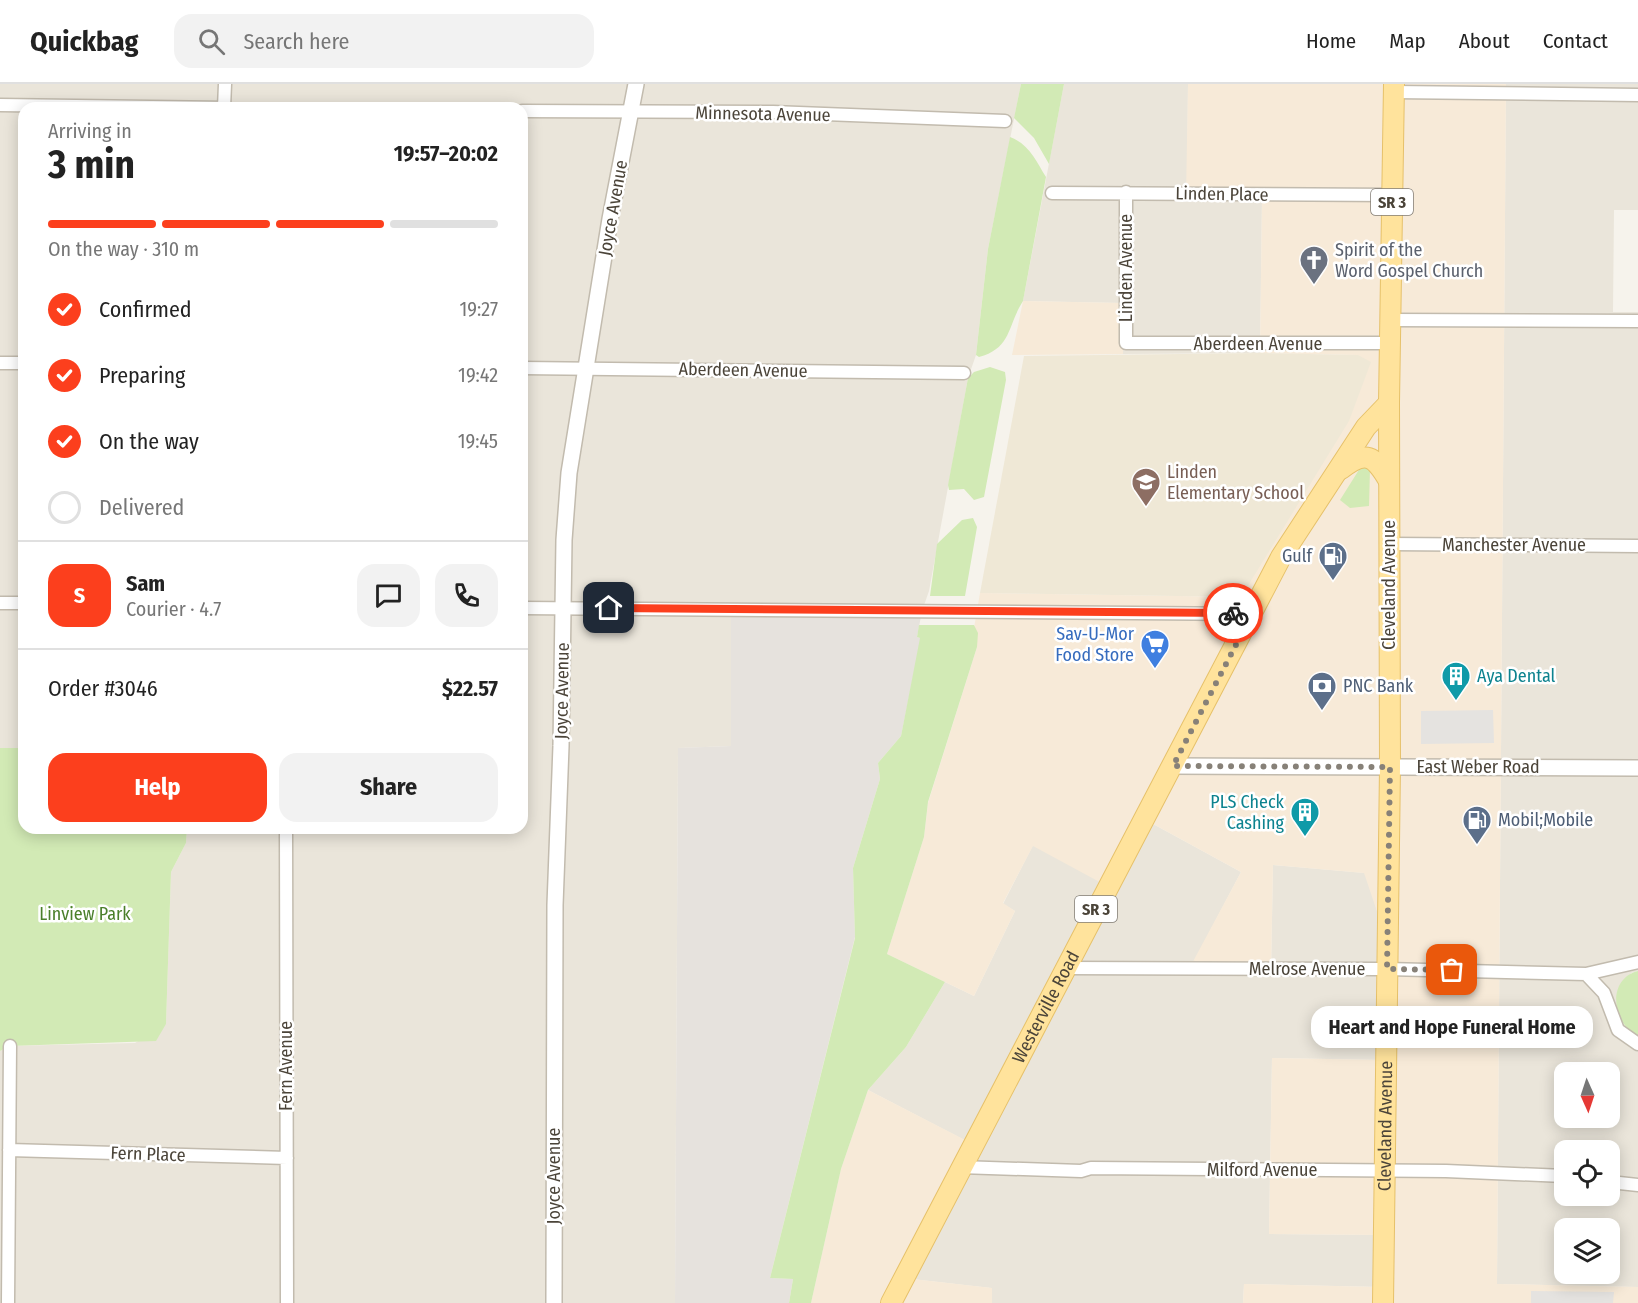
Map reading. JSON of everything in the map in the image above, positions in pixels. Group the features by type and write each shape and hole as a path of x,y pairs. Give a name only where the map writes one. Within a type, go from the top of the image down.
{"main road":[{"name":"Cleveland Avenue","path":"1383,1303 1390,767 1389,403 1394,88"},
{"name":"Westerville Road","path":"891,1303 1064,968 1173,766 1281,557 1366,427 1389,403"},
{"path":"1334,475 1355,459 1365,456 1373,459 1389,481"}],"street":[{"path":"225,84 225,102"},
{"name":"Joyce Avenue","path":"554,1303 555,905 569,473 636,84"},
{"path":"1394,88 1638,95"},
{"path":"0,105 18,105"},
{"name":"Minnesota Avenue","path":"528,111 773,112 1005,121"},
{"name":"Linden Avenue","path":"1126,192 1126,343"},
{"name":"Linden Place","path":"1052,193 1392,195"},
{"path":"1390,320 1638,321"},
{"name":"Aberdeen Avenue","path":"1126,343 1390,343"},
{"path":"0,363 18,363"},
{"name":"Aberdeen Avenue","path":"528,368 964,373"},
{"name":"Manchester Avenue","path":"1389,544 1638,546"},
{"path":"0,603 18,603"},
{"path":"528,608 1252,614"},
{"name":"East Weber Road","path":"1173,766 1638,768"},
{"name":"Fern Avenue","path":"286,834 287,1303"},
{"name":"Melrose Avenue","path":"1064,968 1387,969 1586,974 1638,962"},
{"path":"1586,974 1604,993 1618,1030 1638,1044"},
{"path":"8,1303 10,1046"},
{"name":"Fern Place","path":"9,1150 287,1158"},
{"name":"Milford Avenue","path":"960,1167 1081,1171 1091,1168 1384,1170 1554,1176"},
{"path":"1620,1183 1638,1185"}],"shaded area":[{"path":"0,84 1021,84 988,249 976,355 968,378 929,591 922,611 731,746 678,748 675,1303 0,1303 0,1051 10,1046 135,1043 166,1024 171,872 186,843 187,834 528,834 528,102 18,102 18,748 0,748"},
{"path":"1064,84 1188,84 1187,196 1262,198 1260,353 1123,354 1122,303 1023,301"},
{"path":"1188,84 1506,84 1497,1284 1638,1287 1638,1303 1243,1303 1244,1284 1379,1287 1380,1235 1269,1234 1272,1058 1383,1060 1387,941 1364,873 1273,865 1271,972 1189,969 1241,872 1144,819 1107,886 1033,846 1003,903 1015,911 974,996 887,954 924,837 928,803 977,647 974,628 980,593 1241,597 1358,355 1260,353 1262,198 1186,197"},
{"path":"1506,84 1638,84 1638,210 1614,210 1613,312 1638,312 1638,971 1631,973 1617,1014 1624,1025 1638,1036 1638,1287 1497,1284"},
{"path":"1023,301 1123,303 1123,354 1012,355"},
{"name":"Linden Elementary School","path":"1260,353 1358,355 1371,362 1349,421 1241,597 980,593 1024,356"},
{"path":"731,610 922,611 917,637 921,638 901,736 878,763 880,779 853,868 855,937 770,1278 793,1279 789,1303 675,1303 678,748 731,746"},
{"path":"1493,710 1494,743 1421,744 1421,711"},
{"path":"1144,819 1241,872 1190,969 1271,972 1273,865 1365,873 1387,941 1384,1060 1272,1058 1269,1234 1380,1235 1380,1287 1244,1284 1243,1303 992,1303 991,1288 903,1278 972,1144 868,1090 906,1047 945,982 974,996 1015,911 1003,904 1033,845"},
{"path":"868,1090 973,1144 904,1278 992,1288 992,1303 811,1303 841,1169"},
{"path":"1531,1291 1614,1292 1613,1303 1531,1303"}],"green space":[{"path":"1021,84 1064,84 1049,164 1034,138 1014,118"},
{"path":"1010,137 1027,149 1046,177 1023,301 1003,342 990,353 979,357 976,355 988,249"},
{"path":"990,367 1005,372 1006,380 984,497 974,500 964,489 949,490 948,485 968,378 974,372"},
{"path":"1362,465 1370,469 1369,506 1350,508 1340,500"},
{"path":"973,518 977,527 965,596 930,596 937,544 962,520"},
{"path":"919,625 974,625 978,633 977,647 928,802 924,837 887,954 945,982 906,1047 868,1090 841,1169 811,1303 789,1303 793,1279 770,1278 855,938 853,868 880,779 878,763 901,736 920,638 917,637"},
{"name":"Linview Park","path":"0,748 18,748 18,834 187,834 186,843 171,872 166,1024 156,1041 10,1046 0,1051"},
{"path":"1638,971 1638,1036 1623,1022 1616,1002 1621,983"}],"way so far":[{"path":"1233,613 1252,614 1173,766 1390,767 1387,969 1452,970"}],"place":[{"name":"Spirit of the Word Gospel Church","path":"1314,286"},
{"name":"Linden Elementary School","path":"1146,508"},
{"name":"Gulf","path":"1333,582"},
{"name":"Sav-U-Mor Food Store","path":"1155,670"},
{"name":"Aya Dental","path":"1456,702"},
{"name":"PNC Bank","path":"1322,712"},
{"name":"PLS Check Cashing","path":"1305,838"},
{"name":"Mobil;Mobile","path":"1477,846"},
{"name":"Heart and Hope Funeral Home","path":"1452,970"}],"route":[{"path":"609,608 1233,613"}]}
